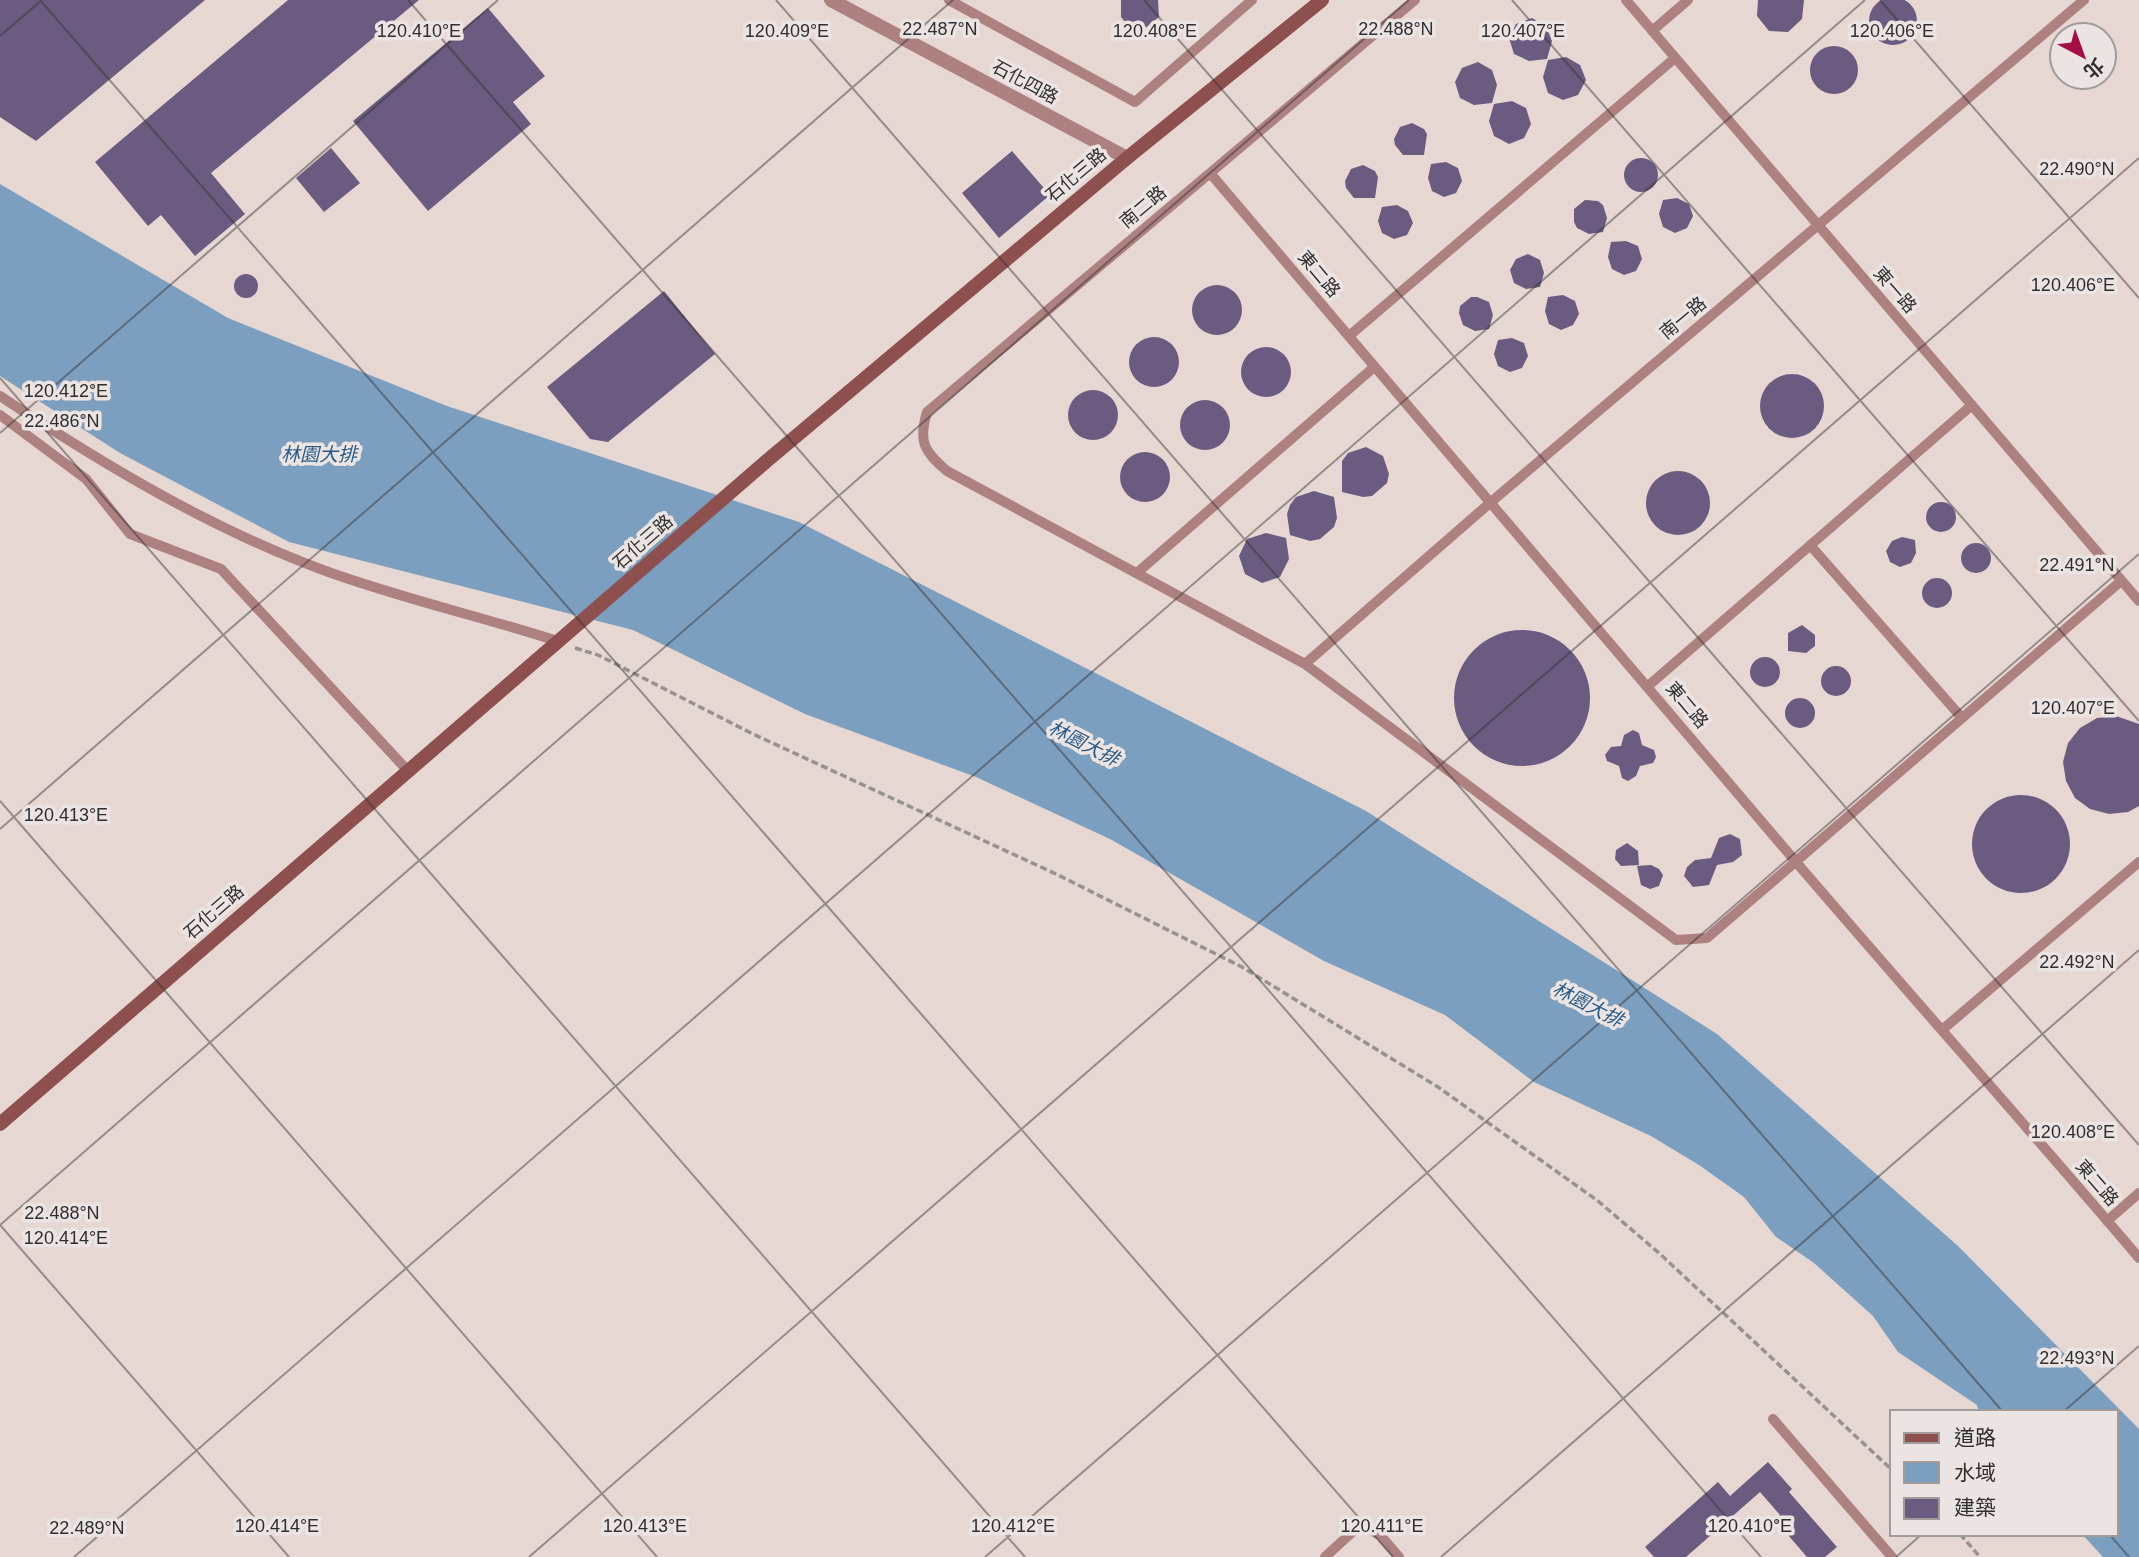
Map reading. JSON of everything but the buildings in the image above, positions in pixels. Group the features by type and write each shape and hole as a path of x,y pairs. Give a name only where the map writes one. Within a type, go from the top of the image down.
{"street":[{"name":"石化四路","path":"831,0 1127,158"},
{"name":"石化三路","path":"0,1124 769,459 1127,158 1322,0"}],"lane":[{"path":"950,0 1135,102 1252,0"},
{"name":"南二路","path":"1138,572 947,471 928,455 921,432 927,412 1415,0"},
{"name":"東一路","path":"1626,0 2139,601"},
{"path":"1652,31 1688,0"},
{"name":"南一路","path":"1305,664 2084,0"},
{"path":"1349,336 1675,58"},
{"name":"東二路","path":"1210,173 1349,336 1373,368 1492,502 1796,862 2139,1258"},
{"path":"1373,368 1138,572 1305,664 1676,940 1707,937 2121,581"},
{"path":"0,396 141,483 251,539 323,570 551,646"},
{"path":"1648,686 1972,405"},
{"path":"0,415 86,479 130,534 221,569 408,771"},
{"path":"1810,545 1962,718"},
{"path":"1942,1030 2139,862"},
{"path":"2107,1221 2139,1194"},
{"path":"1773,1419 1892,1557"},
{"path":"1325,1557 1361,1524 1381,1536 1399,1557"}],"path":[{"path":"551,646 598,656 753,734 1056,874 1242,967 1438,1087 1598,1201 1659,1252 1890,1468"},
{"path":"1962,1536 1980,1557"}],"shaded area":[{"path":"0,0 2139,0 2139,1557 0,1557"}],"water":[{"name":"林園大排","path":"0,184 228,318 447,406 799,522 1366,811 1717,1034 1958,1246 2139,1429 2139,1557 2103,1557 2084,1536 2118,1536 2118,1410 1978,1410 1977,1405 1898,1352 1873,1316 1814,1263 1776,1237 1744,1197 1651,1136 1534,1082 1445,1015 1324,961 1110,839 976,777 805,714 633,630 289,542 120,453 0,376"}]}
